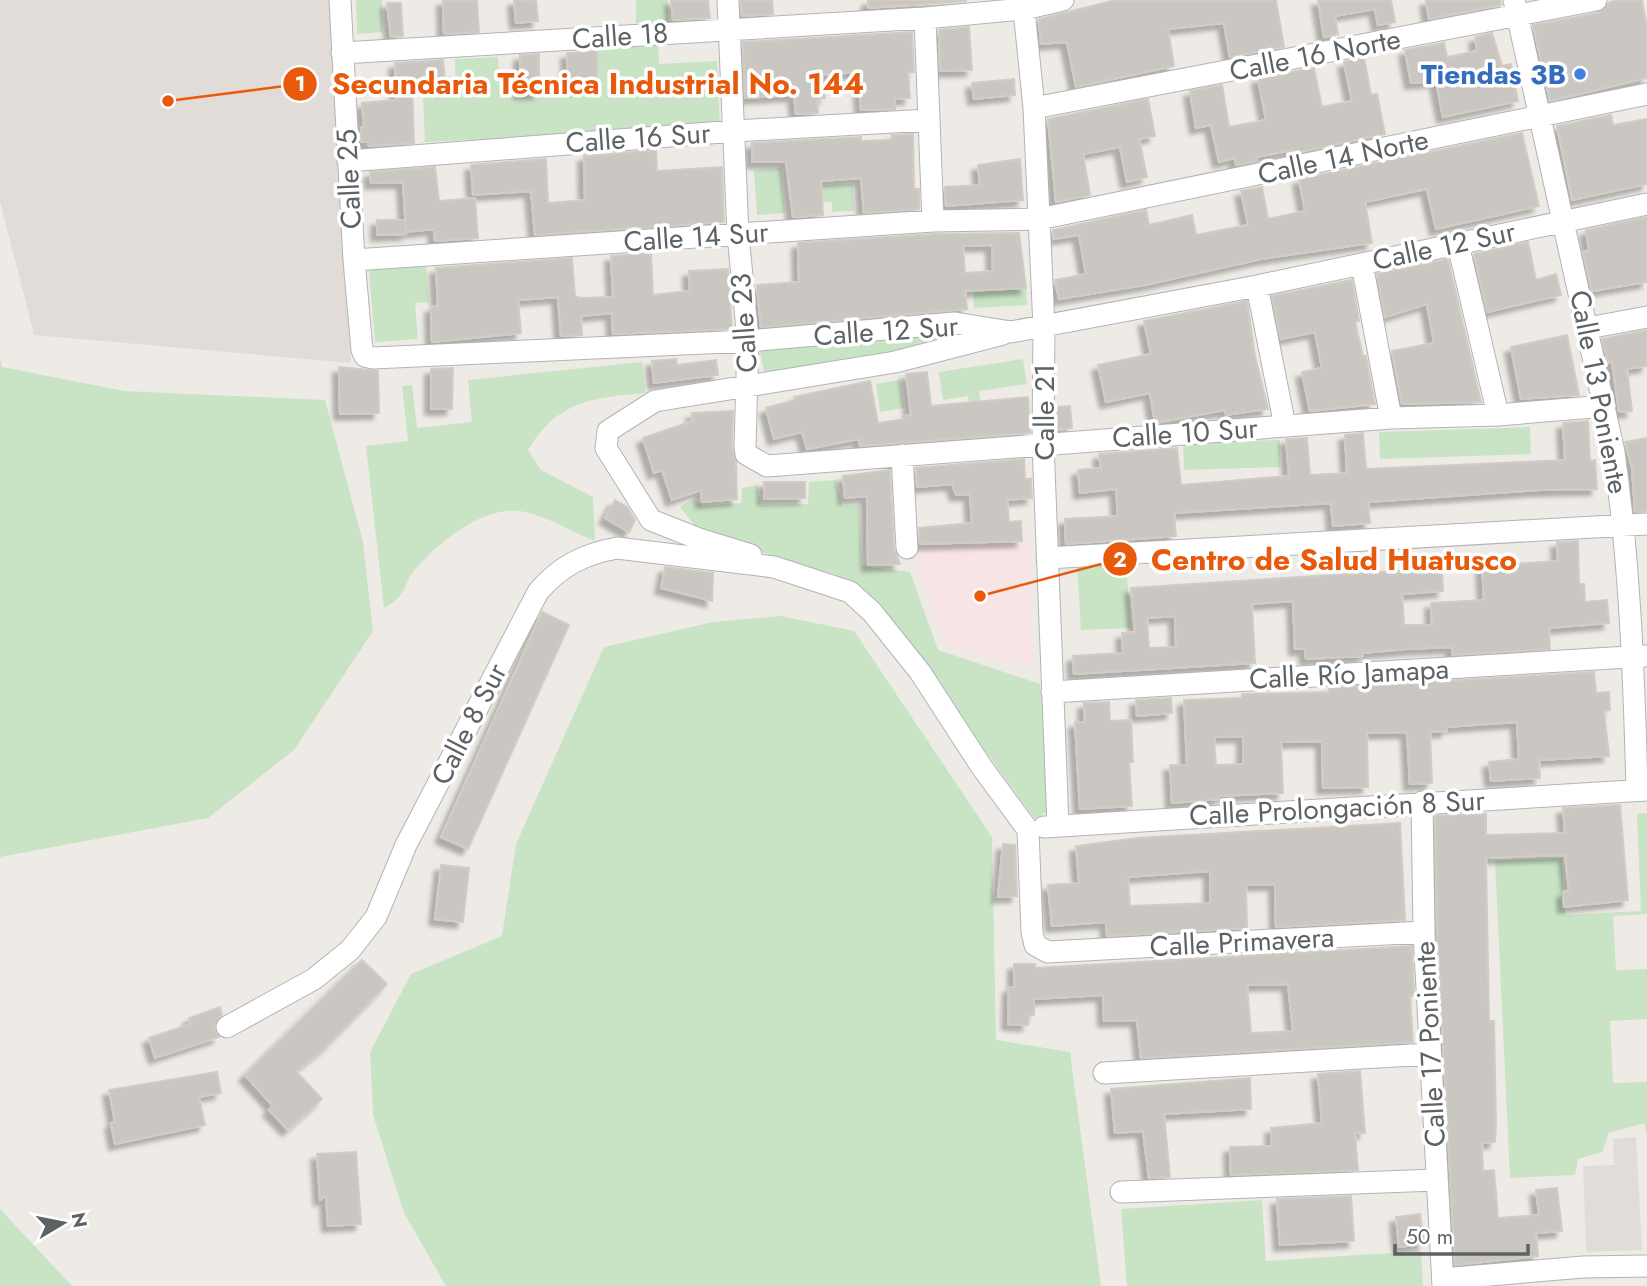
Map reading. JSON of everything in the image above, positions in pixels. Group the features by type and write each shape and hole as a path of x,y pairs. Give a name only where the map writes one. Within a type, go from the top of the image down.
{"street":[{"name":"Calle 25","path":"340,0 354,260 365,356"},
{"name":"Calle 23","path":"729,0 738,234 748,341 746,454 767,466"},
{"name":"Calle 18","path":"342,53 925,18 1063,0"},
{"name":"Calle 16 Norte","path":"1034,108 1516,8 1596,0"},
{"name":"Calle 21","path":"1024,4 1034,108 1044,327 1043,443 1058,825"},
{"name":"Calle 13 Poniente","path":"1516,8 1605,406 1625,526 1640,657 1642,790"},
{"path":"925,18 933,221"},
{"name":"Calle 14 Norte","path":"1039,219 1647,94"},
{"name":"Calle 16 Sur","path":"348,161 735,131 928,120"},
{"name":"Calle 12 Sur","path":"365,356 748,341 955,323 1012,332 1257,286 1647,204"},
{"name":"Calle 14 Sur","path":"354,260 933,221 1039,219"},
{"path":"1458,244 1498,415"},
{"path":"1362,264 1391,418"},
{"path":"1257,286 1285,426"},
{"path":"1588,328 1647,317"},
{"name":"Calle 8 Sur","path":"774,567 762,559 651,520 606,449 608,431 654,401 895,362 1012,332"},
{"name":"Calle 10 Sur","path":"767,466 1391,418 1498,415 1605,406"},
{"path":"902,455 907,548"},
{"path":"1047,558 1647,524"},
{"name":"Calle 8 Sur","path":"227,1027 314,979 350,950 376,917 406,845 538,592 551,576 567,564 617,548 774,567 850,592 873,612 920,673 1028,830"},
{"name":"Calle Río Jamapa","path":"1052,692 1640,657"},
{"name":"Calle Prolongación 8 Sur","path":"1028,830 1058,825 1642,790"},
{"name":"Calle 17 Poniente","path":"1422,802 1424,932 1443,1283"},
{"name":"Calle Primavera","path":"1028,830 1035,945 1041,951 1059,953 1424,932"},
{"path":"1104,1073 1430,1054"},
{"path":"1121,1192 1436,1180"},
{"path":"1443,1283 1583,1276 1647,1266"}],"shaded area":[{"path":"0,0 330,0 351,363 34,335 0,201"},
{"path":"1029,542 1032,667 945,646 913,547"},
{"path":"1636,1137 1642,1250 1586,1252 1583,1166 1614,1165 1613,1139"}],"green space":[{"path":"356,0 382,0 383,32 357,34"},
{"path":"636,0 668,0 668,22 636,23"},
{"path":"658,40 659,64 717,61 720,128 425,142 423,98 456,96 455,59 498,57 500,98 599,93 597,43"},
{"path":"781,168 785,213 757,215 754,170"},
{"path":"822,179 823,185 853,184 854,211 832,212 832,202 815,203 814,180"},
{"path":"426,266 429,302 415,303 418,339 375,342 369,270"},
{"path":"1026,287 1027,305 974,308 973,290"},
{"path":"930,333 967,333 895,355 764,372 760,351"},
{"path":"0,359 2,367 124,391 325,400 363,542 373,631 294,750 208,818 0,857"},
{"path":"1023,359 1027,384 979,391 985,436 974,437 968,396 943,400 939,372"},
{"path":"642,362 645,393 593,400 564,411 540,433 528,450 541,470 593,497 595,541 534,514 510,511 495,513 465,526 438,546 412,573 397,599 384,608 366,446 408,441 402,386 412,385 417,428 472,422 468,380"},
{"path":"900,380 904,408 880,412 876,384"},
{"path":"1530,427 1531,454 1380,459 1379,432"},
{"path":"1280,440 1280,467 1184,470 1183,442"},
{"path":"836,480 842,506 859,505 862,566 910,572 938,650 1040,684 1051,809 1035,819 880,607 856,584 697,528 680,507 693,499 703,506 741,503 742,488 757,485 761,505 808,504 809,482"},
{"path":"1126,564 1131,628 1081,630 1077,566"},
{"path":"781,616 854,631 992,837 996,1040 1070,1052 1101,1286 446,1286 404,1213 373,1115 370,1052 411,974 502,936 516,844 604,647 713,622"},
{"path":"1647,813 1647,914 1613,916 1616,970 1647,969 1647,1019 1610,1021 1613,1083 1647,1082 1647,1134 1644,1123 1609,1133 1602,1152 1578,1159 1575,1175 1510,1178 1495,861 1562,858 1565,915 1641,911 1637,814"},
{"path":"1262,1200 1266,1261 1421,1251 1423,1286 1127,1286 1121,1209"},
{"path":"0,1209 69,1283 72,1286 0,1286"}],"building":[{"path":"443,0 477,0 479,32 444,34"},
{"path":"514,0 536,0 538,21 516,23"},
{"path":"671,0 708,0 710,18 673,20"},
{"path":"741,0 772,0 773,14 742,16"},
{"path":"868,0 966,0 966,1 868,8"},
{"path":"1116,0 1276,0 1284,47 1230,57 1224,23 1168,29 1174,66 1076,87 1067,42 1041,44 1039,19"},
{"path":"1318,0 1391,0 1395,22 1378,25 1375,9 1335,16 1338,34 1324,37"},
{"path":"1426,0 1500,0 1501,5 1429,19"},
{"path":"1642,0 1647,29 1647,78 1550,101 1533,25 1598,13 1610,2"},
{"path":"387,3 401,3 403,36 391,37"},
{"path":"969,27 972,70 940,71 939,30"},
{"path":"912,32 914,72 908,72 910,98 895,99 895,109 861,110 859,72 822,75 825,98 817,99 818,113 796,114 794,95 745,98 743,42"},
{"path":"1492,33 1502,66 1511,64 1518,101 1443,117 1436,81 1411,83 1405,50 1444,43 1447,57 1477,51 1475,37"},
{"path":"597,51 597,86 568,87 567,53"},
{"path":"539,54 539,93 520,93 520,55"},
{"path":"1364,58 1371,95 1377,94 1385,134 1295,153 1294,150 1256,157 1257,161 1236,165 1235,158 1219,162 1211,125 1196,128 1190,91 1222,85 1229,127 1266,120 1258,78 1314,68 1322,107 1352,101 1344,62"},
{"path":"443,60 445,79 412,82 414,143 369,146 368,142 361,142 361,127 364,127 362,103 396,100 395,63"},
{"path":"1014,79 1015,95 974,99 972,83"},
{"path":"1148,99 1155,136 1139,139 1147,177 1127,182 1120,147 1083,154 1090,195 1056,202 1048,119"},
{"path":"1611,115 1613,125 1647,119 1647,184 1572,200 1557,126"},
{"path":"1522,133 1539,206 1436,229 1427,189 1365,202 1372,243 1261,259 1145,285 1059,299 1055,280 1086,274 1079,235 1053,239 1053,230 1146,210 1149,225 1192,215 1196,235 1248,225 1241,191 1262,187 1268,219 1305,211 1299,179"},
{"path":"913,134 914,189 919,189 919,209 864,213 861,178 821,181 823,215 793,217 786,162 752,162 752,143 861,137 861,141 892,140 892,135"},
{"path":"656,150 657,171 722,167 724,222 535,235 531,191 473,195 471,165 546,159 548,203 585,200 584,156"},
{"path":"1020,159 1023,200 946,206 945,187 980,185 978,165"},
{"path":"435,167 439,201 475,198 478,238 435,241 434,229 406,232 403,182 371,183 370,172"},
{"path":"1647,217 1647,282 1592,291 1583,252 1589,251 1586,230"},
{"path":"377,220 405,220 406,234 377,235"},
{"path":"1019,233 1026,288 965,291 967,309 761,327 757,285 799,282 798,243 934,234","holes":["992,245 993,271 965,273 963,246"]},
{"path":"1528,242 1536,280 1556,274 1561,295 1487,312 1474,254"},
{"path":"651,253 653,295 690,291 689,271 728,269 732,329 613,334 612,313 581,316 582,335 561,336 558,297 518,300 521,333 432,342 431,307 438,306 436,268 572,258 575,296 613,297 611,256"},
{"path":"1448,259 1481,402 1402,404 1392,351 1434,343 1427,304 1385,317 1377,274"},
{"path":"1352,280 1359,321 1355,322 1363,356 1366,356 1375,404 1310,411 1302,372 1322,368 1315,332 1281,339 1272,296"},
{"path":"1247,301 1255,356 1268,409 1226,415 1225,410 1155,423 1150,393 1106,402 1098,365 1151,354 1144,321"},
{"path":"1647,330 1647,366 1627,369 1632,411 1619,412 1612,362 1608,363 1602,339"},
{"path":"1567,335 1579,395 1521,399 1511,347"},
{"path":"676,359 677,365 716,360 718,375 654,383 652,361"},
{"path":"339,367 378,371 379,413 340,414"},
{"path":"453,368 452,409 431,409 431,369"},
{"path":"927,372 931,406 1028,397 1030,433 860,446 859,439 807,449 802,432 774,439 766,408 795,400 794,397 870,381 878,423 906,419 906,415 911,415 906,374"},
{"path":"1070,406 1072,428 1056,430 1056,407"},
{"path":"733,411 732,447 736,462 737,499 702,502 701,490 672,500 662,470 654,473 643,438 693,421 692,413"},
{"path":"1588,421 1590,461 1595,460 1597,489 1538,490 1368,502 1370,523 1333,526 1331,503 1174,513 1176,536 1066,544 1065,519 1118,516 1116,489 1080,493 1078,470 1101,468 1099,454 1177,448 1181,485 1289,476 1286,439 1307,438 1310,475 1347,473 1345,435 1363,433 1366,469 1565,460 1563,423"},
{"path":"1647,438 1647,511 1635,512 1632,468 1625,442"},
{"path":"1024,459 1025,479 1031,479 1032,498 1007,500 1009,522 1021,521 1022,541 920,544 919,528 972,523 970,494 956,495 952,484 917,487 916,468"},
{"path":"890,470 894,549 900,564 868,565 867,496 845,498 843,476"},
{"path":"764,482 805,482 805,498 764,499"},
{"path":"615,500 627,507 635,520 629,532 605,518"},
{"path":"1578,541 1579,584 1584,584 1585,602 1607,600 1609,623 1549,628 1550,649 1452,655 1452,647 1306,659 1305,649 1295,649 1293,601 1252,604 1255,663 1074,674 1073,656 1123,653 1122,633 1135,632 1131,588 1442,568 1443,591 1402,594 1404,625 1432,625 1431,603 1484,600 1482,566 1558,561 1557,542","holes":["1175,616 1176,647 1149,648 1147,618"]},
{"path":"665,567 713,573 712,601 661,588"},
{"path":"542,612 569,625 468,849 441,837"},
{"path":"1594,672 1596,693 1609,692 1610,710 1604,711 1609,756 1539,760 1540,778 1491,781 1489,762 1519,759 1517,722 1447,727 1447,731 1430,732 1432,783 1410,784 1407,732 1367,733 1368,787 1323,788 1322,741 1281,742 1283,793 1218,796 1219,799 1172,803 1170,765 1187,765 1184,700 1242,698 1242,694 1329,692 1329,688","holes":["1243,736 1243,764 1216,765 1214,737"]},
{"path":"1171,698 1172,713 1137,716 1136,700"},
{"path":"1109,702 1110,721 1131,720 1133,762 1129,762 1132,806 1080,809 1075,722 1085,722 1084,703"},
{"path":"1620,805 1628,900 1564,907 1563,892 1569,891 1565,855 1486,858 1489,1021 1494,1021 1496,1122 1495,1142 1482,1143 1483,1171 1494,1170 1498,1218 1539,1215 1536,1190 1557,1188 1562,1231 1536,1233 1538,1256 1455,1265 1437,932 1435,816 1486,814 1486,835 1565,833 1563,808"},
{"path":"1400,823 1405,920 1276,927 1275,884 1246,885 1247,928 1107,936 1106,922 1052,926 1048,885 1079,883 1076,846 1137,838","holes":["1210,871 1210,903 1130,906 1128,877"]},
{"path":"1003,844 1015,845 1017,896 998,897"},
{"path":"441,865 469,868 463,922 435,919"},
{"path":"1412,946 1414,996 1410,996 1413,1042 1141,1058 1137,1020 1104,1021 1103,995 1034,999 1034,1015 1028,1015 1028,1025 1008,1024 1009,987 1014,987 1014,964 1035,964 1035,968","holes":["1288,984 1293,1031 1251,1033 1247,985"]},
{"path":"362,960 387,984 326,1047 296,1071 322,1099 288,1130 269,1110 273,1106 245,1075"},
{"path":"220,1007 222,1015 214,1026 219,1037 155,1058 149,1038 191,1024 189,1018"},
{"path":"1360,1071 1365,1133 1355,1133 1358,1170 1231,1175 1230,1147 1272,1146 1271,1128 1322,1123 1318,1074"},
{"path":"217,1072 221,1093 199,1097 205,1125 115,1144 111,1123 115,1122 109,1090"},
{"path":"1250,1078 1251,1109 1164,1114 1170,1177 1149,1178 1143,1131 1115,1133 1111,1089"},
{"path":"356,1152 361,1224 328,1226 326,1196 320,1200 317,1154"},
{"path":"1351,1196 1354,1241 1280,1245 1277,1199"},
{"path":"1420,1214 1424,1244 1399,1247 1396,1217"}],"place":[{"name":"Tiendas 3B","path":"1580,74"},
{"name":"Secundaria Técnica Industrial No. 144","path":"168,101"},
{"name":"Centro de Salud Huatusco","path":"980,596"}]}
